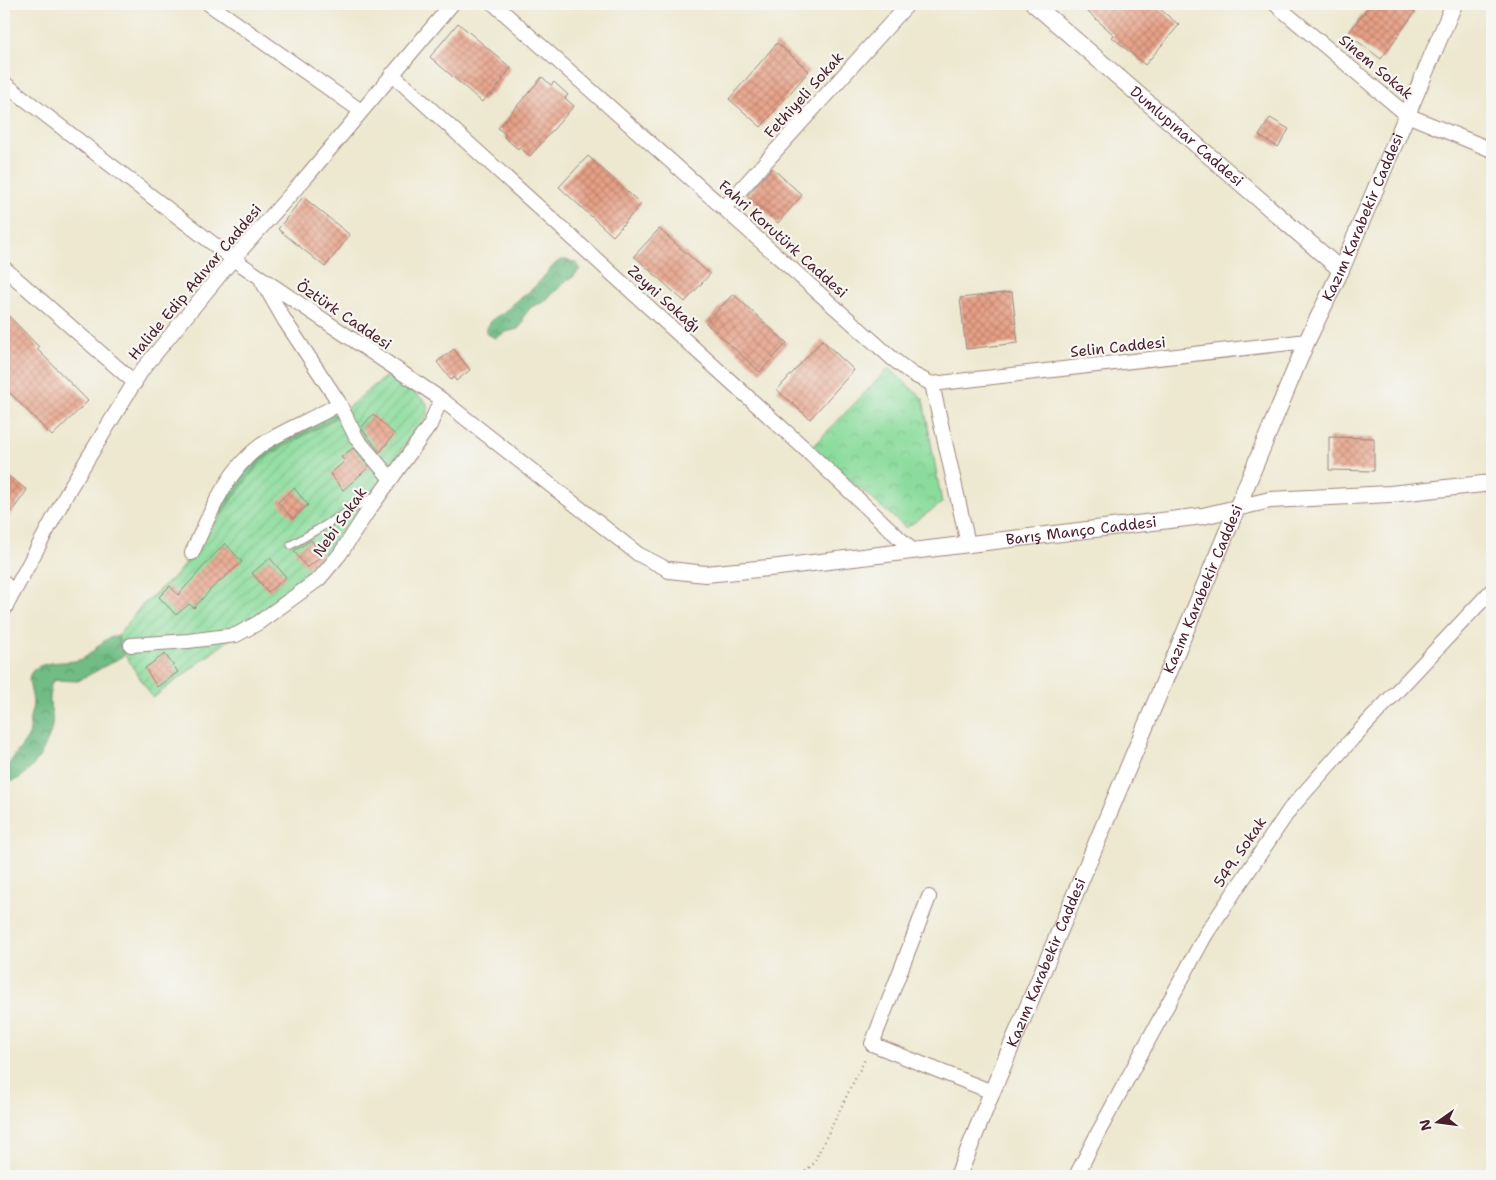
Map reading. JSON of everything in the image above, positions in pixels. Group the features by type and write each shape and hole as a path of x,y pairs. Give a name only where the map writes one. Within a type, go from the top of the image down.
{"street":[{"path":"209,4 361,111"},
{"name":"Halide Edip Adıvar Caddesi","path":"4,610 8,588 142,370 233,259 307,176 452,4"},
{"name":"Fahri Korutürk Caddesi","path":"494,4 893,359 912,374 932,384"},
{"name":"Fethiyeli Sokak","path":"724,208 908,4"},
{"name":"Dumlupınar Caddesi","path":"1034,4 1341,270"},
{"name":"Sinem Sokak","path":"1275,4 1407,115 1492,150"},
{"name":"Kazım Karabekir Caddesi","path":"958,1176 1307,342 1341,270 1454,4"},
{"name":"Zeyni Sokağı","path":"392,74 804,448 913,551"},
{"name":"Öztürk Caddesi","path":"4,83 233,259 441,399 638,554 669,570"},
{"path":"4,268 135,383"},
{"path":"260,278 285,321 338,401 357,439 391,479"},
{"name":"Selin Caddesi","path":"932,384 1307,342"},
{"path":"932,384 968,544"},
{"name":"Nebi Sokak","path":"131,645 188,641 236,634 258,623 319,579 340,554 430,425 441,399"},
{"path":"192,553 215,504 234,474 250,455 261,446 335,406 338,401"},
{"name":"Barış Manço Caddesi","path":"669,570 705,574 1204,516 1270,500 1390,494 1492,483"},
{"name":"549. Sokak","path":"1076,1176 1206,934 1284,816 1352,739 1492,590"},
{"path":"929,897 872,1044 992,1092"}],"lane":[{"path":"291,544 381,493"}],"path":[{"path":"797,1176 803,1174 814,1164 872,1044"}],"green space":[{"path":"561,260 577,263 580,269 544,302 531,307 523,317 523,323 518,329 506,332 495,338 486,333 492,321 532,289"},
{"path":"889,368 923,399 942,503 906,528 812,447"},
{"path":"390,373 427,403 428,415 379,481 331,553 297,588 153,698 122,651 118,636 141,606 177,574 262,459 332,420"},
{"path":"328,413 337,414 340,421 223,533 221,508 223,498 244,469 261,453 302,432"},
{"path":"120,637 126,651 123,656 78,681 56,680 51,683 52,722 47,742 30,769 22,776 6,782 6,771 30,732 30,718 33,707 29,683 31,673 35,669 47,664 84,658 108,638"}],"building":[{"path":"1079,4 1154,4 1179,25 1145,65 1112,37 1114,35"},
{"path":"1370,4 1404,4 1415,12 1381,59 1348,34"},
{"path":"458,23 511,68 491,95 489,94 482,102 430,57"},
{"path":"777,43 809,71 761,127 729,99"},
{"path":"542,77 551,85 554,82 568,95 565,98 574,106 530,156 504,137 506,135 498,128"},
{"path":"1270,118 1289,129 1278,147 1259,136"},
{"path":"588,156 641,204 613,236 559,187"},
{"path":"772,168 802,195 778,223 747,196"},
{"path":"303,197 350,235 325,267 278,229"},
{"path":"659,229 710,274 685,302 634,256"},
{"path":"1012,292 1018,343 966,349 960,298"},
{"path":"733,294 787,343 760,372 706,323"},
{"path":"4,311 39,347 37,349 88,401 52,436 4,387"},
{"path":"822,340 854,370 810,419 777,390"},
{"path":"454,349 470,370 456,381 454,377 451,380 437,362"},
{"path":"373,414 394,434 380,452 361,428"},
{"path":"1329,437 1374,438 1374,471 1329,470"},
{"path":"353,448 369,467 343,490 330,474 345,461 341,457"},
{"path":"4,473 27,490 4,523"},
{"path":"294,488 308,505 293,519 278,502"},
{"path":"311,540 322,556 307,568 294,551"},
{"path":"225,543 242,562 211,589 194,608 189,604 176,615 159,597 170,586 178,595"},
{"path":"270,558 286,577 268,592 252,573"},
{"path":"165,654 178,672 157,687 145,668"}]}
